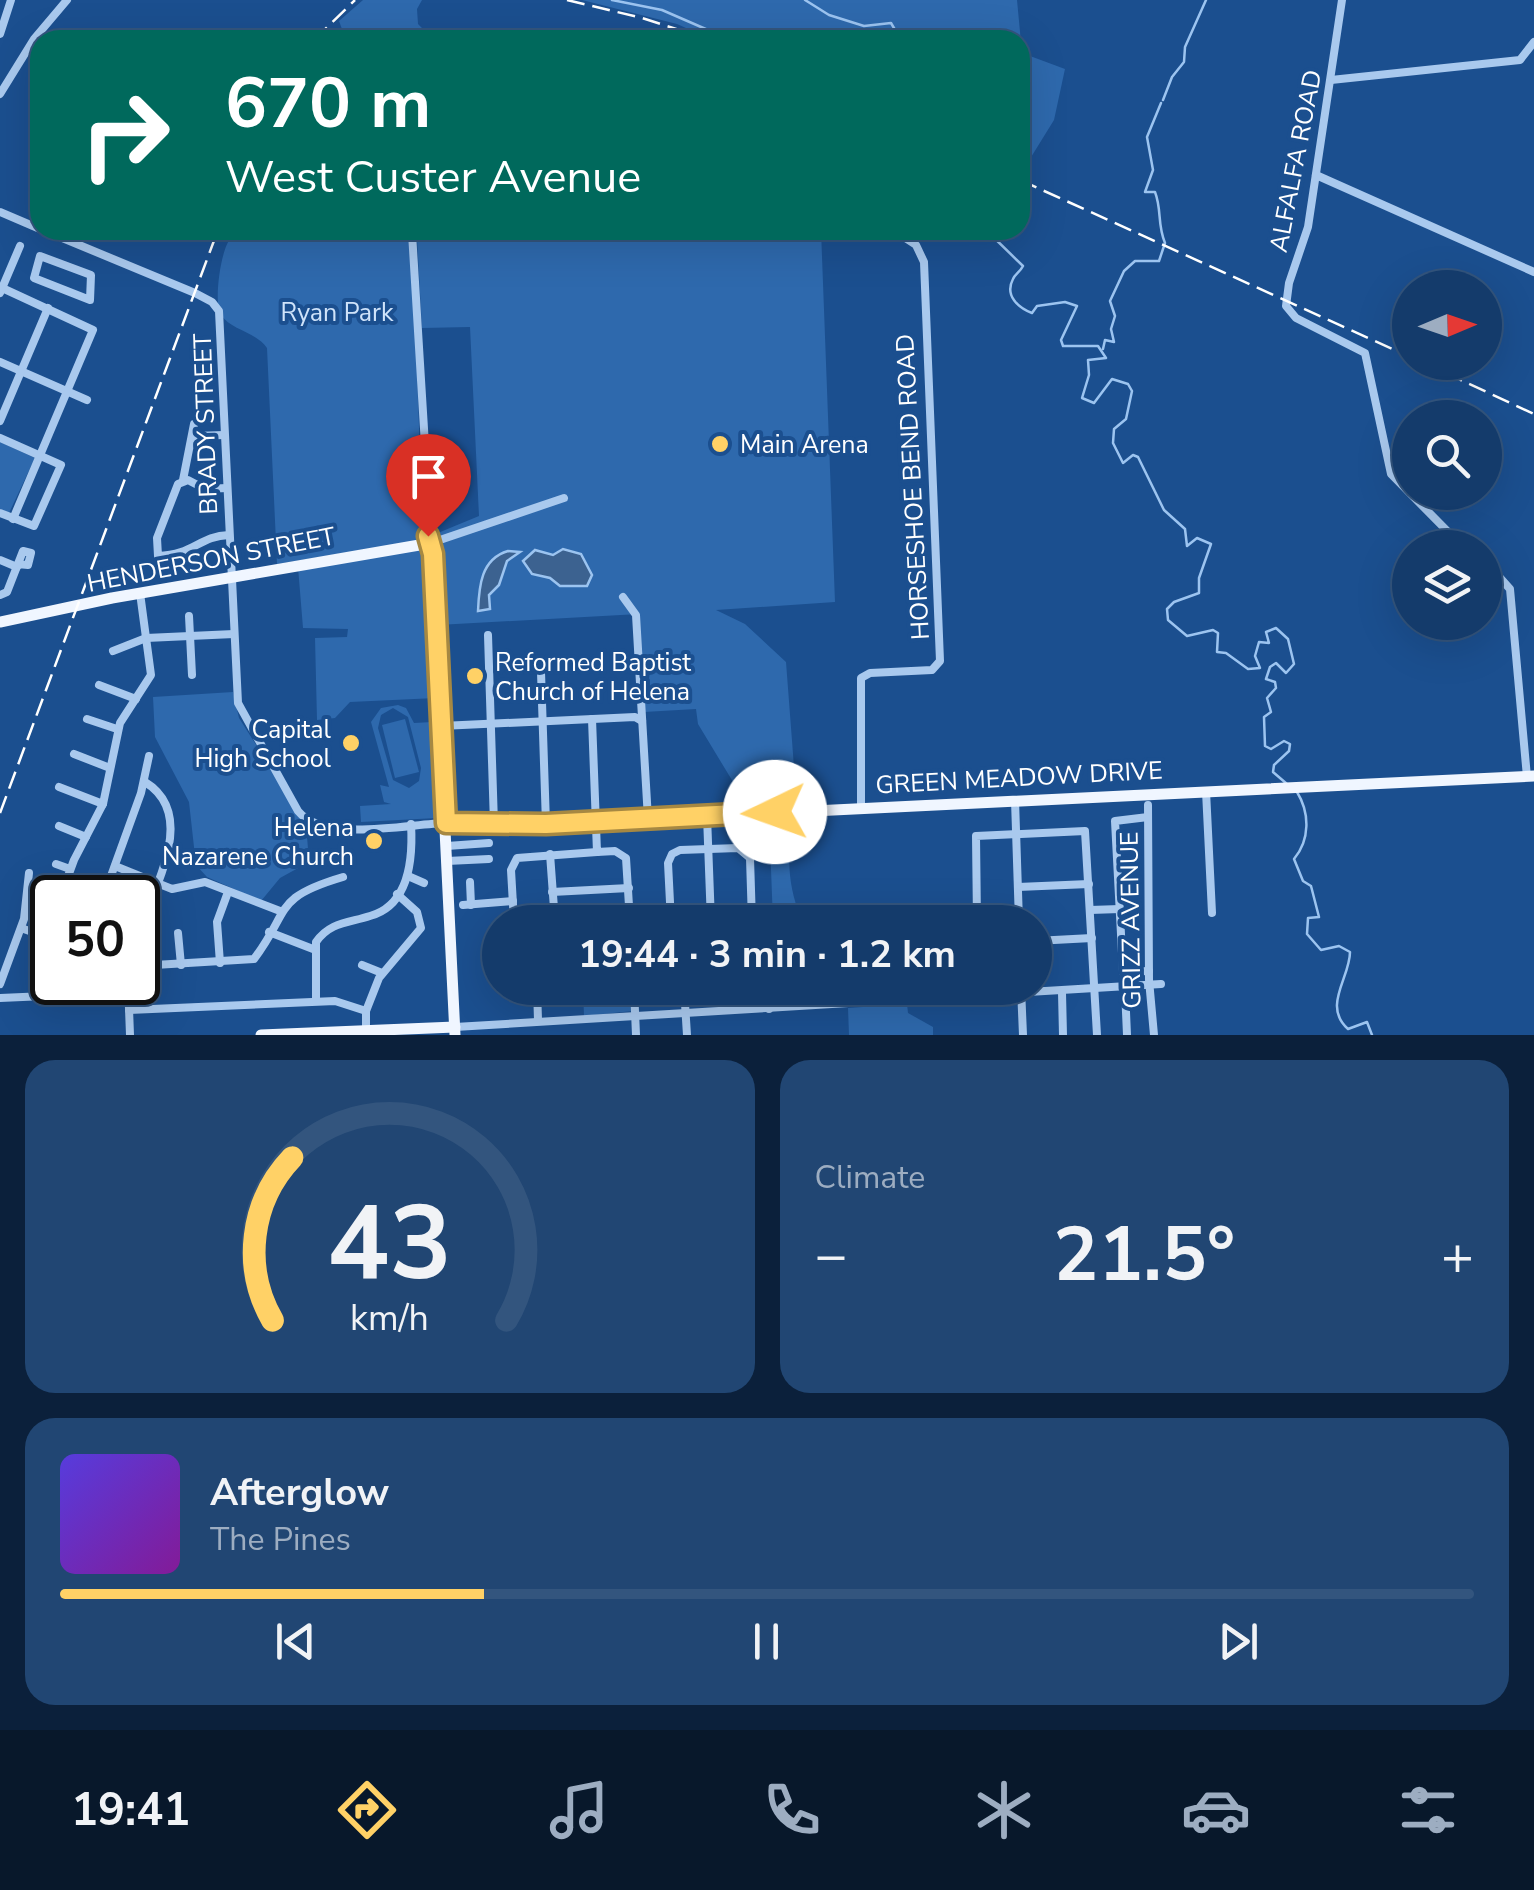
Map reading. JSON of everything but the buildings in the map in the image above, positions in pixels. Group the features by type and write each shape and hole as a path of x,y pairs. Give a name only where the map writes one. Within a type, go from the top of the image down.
{"main road":[{"name":"HENDERSON STREET","path":"0,622 431,543"},
{"path":"261,1035 455,1031 431,543"},
{"name":"GREEN MEADOW DRIVE","path":"446,823 546,824 1530,777"}],"street":[{"path":"42,30 67,0"},
{"name":"ALFALFA ROAD","path":"1342,0 1305,242 1288,283 1286,306 1296,318 1365,354 1391,474 1446,530"},
{"path":"0,34 11,1"},
{"path":"1331,80 1520,60 1534,42"},
{"path":"0,94 30,45"},
{"path":"1316,176 1534,272"},
{"path":"0,212 30,224"},
{"path":"67,240 76,244 68,264"},
{"path":"412,240 431,543 564,498"},
{"name":"HORSESHOE BEND ROAD","path":"861,808 861,678 870,673 932,670 940,661 924,262 916,245 908,240"},
{"name":"BRADY STREET","path":"76,244 212,302 220,318 239,708 298,811 310,823 331,829 411,824"},
{"path":"13,518 93,328 1,289 20,246"},
{"path":"40,256 68,264 91,275 91,299 34,278 40,256"},
{"path":"0,420 48,308"},
{"path":"0,362 87,400"},
{"path":"184,480 194,424"},
{"path":"194,436 224,435"},
{"path":"0,438 60,467 34,526 0,513"},
{"path":"425,474 452,472"},
{"path":"184,480 206,489 227,488"},
{"path":"184,480 176,486 158,536 158,556 184,554 212,536 229,535"},
{"path":"0,560 18,566 6,594 0,595"},
{"path":"1502,580 1510,589 1530,777"},
{"path":"68,875 103,804 117,730 152,671 140,594"},
{"path":"623,597 636,615 648,818"},
{"path":"189,616 192,675"},
{"path":"113,650 146,638 234,634"},
{"path":"488,635 494,824"},
{"path":"541,672 546,824"},
{"path":"100,685 136,699"},
{"path":"441,726 635,716 642,721"},
{"path":"87,719 117,730"},
{"path":"592,719 598,852"},
{"path":"74,754 110,768"},
{"path":"112,875 149,756"},
{"path":"144,782 163,798 171,818 170,843 159,875"},
{"path":"59,787 103,804"},
{"path":"1206,790 1212,913"},
{"path":"1015,800 1019,905"},
{"name":"GRIZZ AVENUE","path":"1148,805 1149,985 1154,1035"},
{"path":"707,816 711,905"},
{"path":"1123,972 1115,821 1148,817"},
{"path":"316,1001 313,950 326,930 344,921 376,914 397,894 413,862 411,824 446,823"},
{"path":"59,826 86,837"},
{"path":"977,905 976,836 1084,831 1097,1035"},
{"path":"447,846 489,843"},
{"path":"671,905 670,858 680,850 738,848 748,854 751,905"},
{"path":"513,905 514,861 523,856 615,851 626,858 630,905"},
{"path":"550,854 554,905"},
{"path":"447,860 489,859"},
{"path":"56,864 70,870"},
{"path":"115,866 137,875"},
{"path":"0,984 21,928 28,872"},
{"path":"408,876 424,883"},
{"path":"160,965 254,959 280,911 306,890 343,877"},
{"path":"160,885 174,890 205,882 280,911"},
{"path":"470,882 467,905 513,902"},
{"path":"1018,887 1089,884"},
{"path":"552,892 629,888"},
{"path":"220,962 218,918 228,892"},
{"path":"366,1030 366,1011 382,973 421,928 416,912 397,894"},
{"path":"1090,910 1120,909"},
{"path":"21,928 30,931"},
{"path":"178,932 181,965"},
{"path":"268,932 313,950"},
{"path":"1052,940 1092,938"},
{"path":"362,964 382,973"},
{"path":"7,965 20,969"},
{"path":"1112,974 1149,971"},
{"path":"1052,993 1160,984"},
{"path":"1125,989 1127,1035"},
{"path":"1062,993 1063,1035"},
{"path":"0,998 30,997"},
{"path":"129,1010 335,1001 366,1011"},
{"path":"129,1005 130,1035"},
{"path":"538,1005 538,1020"},
{"path":"635,1005 636,1035"},
{"path":"685,1005 686,1035"},
{"path":"726,1005 726,1010"},
{"path":"455,1031 503,1022 809,1005"},
{"path":"1022,1005 1023,1035"},
{"path":"503,1022 505,1035"}],"green space":[{"path":"363,0 422,0 417,9 418,24 424,30 342,30 339,21"},
{"path":"582,0 1017,0 1020,30 690,30"},
{"path":"1030,56 1065,69 1054,120 1030,159"},
{"name":"Ryan Park","path":"412,240 423,540 277,564 267,348 221,315 218,287 228,242"},
{"path":"417,240 821,240 835,602 716,610 745,624 786,662 797,806 750,810 698,724 696,709 644,712 639,614 438,625 433,535 479,516 470,327 422,328"},
{"path":"0,442 35,458 9,513 0,509"},
{"path":"419,546 428,550 436,698 350,702 335,718 317,720 315,638 347,637 348,629 303,628 298,567"},
{"path":"233,692 239,718 306,823 309,862 280,878 261,901 207,877 196,865 189,802 155,737 153,697"},
{"path":"398,705 406,708 414,723 432,722 437,818 361,822 360,806 391,804 384,802 380,785 389,787 371,722 381,708","holes":["393,708 408,717 421,768 419,781 409,788 393,780 378,728 381,715"]},
{"path":"405,719 419,772 395,778 382,725"},
{"path":"792,815 790,870 797,905 772,905 769,816"},
{"path":"584,1005 632,1005 633,1011 584,1016"},
{"path":"907,1005 908,1013 933,1027 933,1035 849,1035 848,1008"}],"shaded area":[{"path":"563,549 581,554 592,575 587,586 560,586 550,578 532,574 523,561 535,550 553,555"},
{"path":"508,551 520,552 507,561 499,585 489,595 490,609 478,611 487,567"}],"waterway":[{"path":"612,0 662,10 708,30"},
{"path":"805,0 829,15 864,26 891,23 895,30"},
{"path":"1163,100 1172,77 1184,62 1185,47 1206,0"},
{"path":"1103,349 1105,340 1114,342 1111,329 1115,316 1110,301 1124,271 1135,261 1159,261 1165,243 1155,192 1145,192 1153,170 1147,137 1161,103"},
{"path":"996,240 1023,266 1010,291 1018,305 1032,313 1037,306 1065,302 1077,306 1061,340 1063,346 1098,346 1106,358 1088,360 1089,375 1082,398 1094,403 1112,379 1128,384 1132,391 1126,419 1114,429 1113,443 1123,463 1133,455 1138,457 1164,510 1185,529 1187,546 1197,538 1211,544 1199,578 1199,593 1174,602 1167,609 1168,620 1187,636 1213,630 1218,633 1217,652 1226,653 1248,669 1260,668 1255,656 1259,642 1269,643 1266,632 1276,628 1288,639 1294,664 1286,673 1276,663 1270,667 1266,679 1275,682 1276,688 1267,698 1271,712 1264,717 1265,746 1271,749 1284,741 1290,744 1273,772 1287,784"},
{"path":"1297,792 1306,826 1294,859 1303,881 1311,886 1319,917 1308,918 1307,934 1321,950 1339,946 1350,952 1337,1011 1348,1029 1367,1022 1372,1035"}],"railway":[{"path":"324,30 355,0"},
{"path":"567,0 679,30"},
{"path":"1030,185 1392,349"},
{"path":"0,813 214,240"},
{"path":"1461,380 1534,414"}],"place":[{"name":"Main Arena","path":"720,444"},
{"name":"Reformed Baptist Church of Helena","path":"475,676"},
{"name":"Capital High School","path":"351,743"},
{"name":"Helena Nazarene Church","path":"374,841"}],"route":[{"path":"428,536 433,554 446,823 546,824 775,812"}]}
